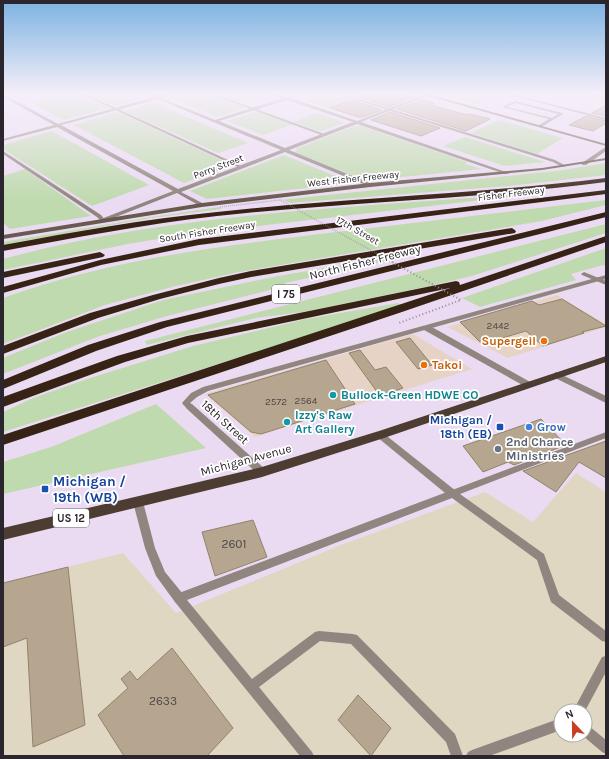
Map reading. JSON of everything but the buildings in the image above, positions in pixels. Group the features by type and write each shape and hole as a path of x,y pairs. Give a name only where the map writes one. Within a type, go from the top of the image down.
{"highway":[{"path":"3,248 118,227 231,213 528,189 606,180"},
{"name":"Fisher Freeway","path":"418,215 606,192"},
{"name":"I 75","path":"575,221 606,214"},
{"path":"3,275 108,253 188,239 362,218 418,215"},
{"name":"South Fisher Freeway","path":"3,290 80,268 161,249 242,236 418,215"},
{"path":"3,350 106,311 166,293 214,282 251,274 575,221"},
{"name":"North Fisher Freeway","path":"3,385 92,348 164,324 530,234 575,221"},
{"path":"3,255 153,223"},
{"path":"3,440 387,314 503,273 606,239"},
{"path":"3,402 121,359 187,340 503,273"}],"main road":[{"name":"Michigan Avenue","path":"3,534 262,472 380,435 606,359"}],"street":[{"path":"3,140 42,129"},
{"path":"66,129 202,205"},
{"path":"234,129 370,185"},
{"name":"Perry Street","path":"103,220 339,129"},
{"path":"379,129 507,173"},
{"path":"552,129 606,145"},
{"path":"584,164 606,149"},
{"name":"West Fisher Freeway","path":"3,237 202,205 370,185 507,173 584,164 606,159"},
{"path":"584,274 606,283"},
{"path":"427,328 529,385"},
{"path":"556,375 606,400"},
{"name":"18th Street","path":"189,406 262,472"},
{"path":"380,435 453,494"},
{"path":"138,502 150,548 162,576 179,598"}],"lane":[{"path":"160,129 241,167"},
{"path":"310,129 325,135"},
{"path":"452,129 554,161 564,166"},
{"path":"3,152 103,220"},
{"path":"189,406 186,403 189,398 206,389 606,277"},
{"path":"308,756 179,598 606,435"},
{"path":"453,494 541,557 555,598 606,637"},
{"path":"251,686 319,636 353,639 451,738 458,756"},
{"path":"583,703 606,662"},
{"path":"472,756 553,727"},
{"path":"593,737 606,748"}],"path":[{"name":"17th Street","path":"220,207 280,200 461,300 399,324"}],"shaded area":[{"path":"557,295 606,324 606,327 508,358 447,327"},
{"path":"413,334 472,369 255,437 205,394"},
{"path":"576,473 606,492 606,756 3,756 3,583 123,553 176,613 341,545 485,492 533,522"}],"green space":[{"path":"82,129 155,129 232,165 184,183"},
{"path":"165,129 216,129 248,143 218,153"},
{"path":"249,129 279,129 263,135"},
{"path":"313,129 327,129 320,132"},
{"path":"346,129 371,129 467,162 465,164 482,169 372,180 346,171 369,180 364,180 294,152 298,150 295,149"},
{"path":"479,129 532,129 563,138 537,154 471,133"},
{"path":"52,131 149,185 92,206 3,149 3,145"},
{"path":"465,137 545,162 505,166 443,146"},
{"path":"284,155 352,183 207,199 190,191"},
{"path":"606,163 606,175 518,185 290,203 283,200 252,203 556,171"},
{"path":"25,169 91,216 10,229 3,223 3,176"},
{"path":"525,195 182,235 128,244 3,270 3,259 131,231 262,214"},
{"path":"606,200 606,205 542,221 239,272 172,287 105,305 3,344 3,298 43,285 123,264 246,243"},
{"path":"220,207 221,209 151,218 3,245 3,242 145,218"},
{"path":"606,224 606,233 472,276 303,312 256,318 147,345 145,341"},
{"path":"606,248 606,266 603,265 571,274 576,280 480,307 462,298"},
{"path":"389,257 391,260 285,283 286,286 167,316 97,337 3,374 3,358 64,333 163,300 278,276"},
{"path":"398,303 401,306 3,432 3,412 33,398 87,379 193,346 306,319"},
{"path":"156,404 206,448 3,494 3,462 51,447"}],"place":[{"name":"Supergeil","path":"544,341"},
{"name":"Takoi","path":"424,365"},
{"name":"Bullock-Green HDWE CO","path":"333,395"},
{"name":"Izzy's Raw Art Gallery","path":"287,422"},
{"name":"Michigan / 18th (EB)","path":"500,427"},
{"name":"Grow","path":"529,427"},
{"name":"2nd Chance Ministries","path":"498,449"},
{"name":"Michigan / 19th (WB)","path":"45,489"}]}
